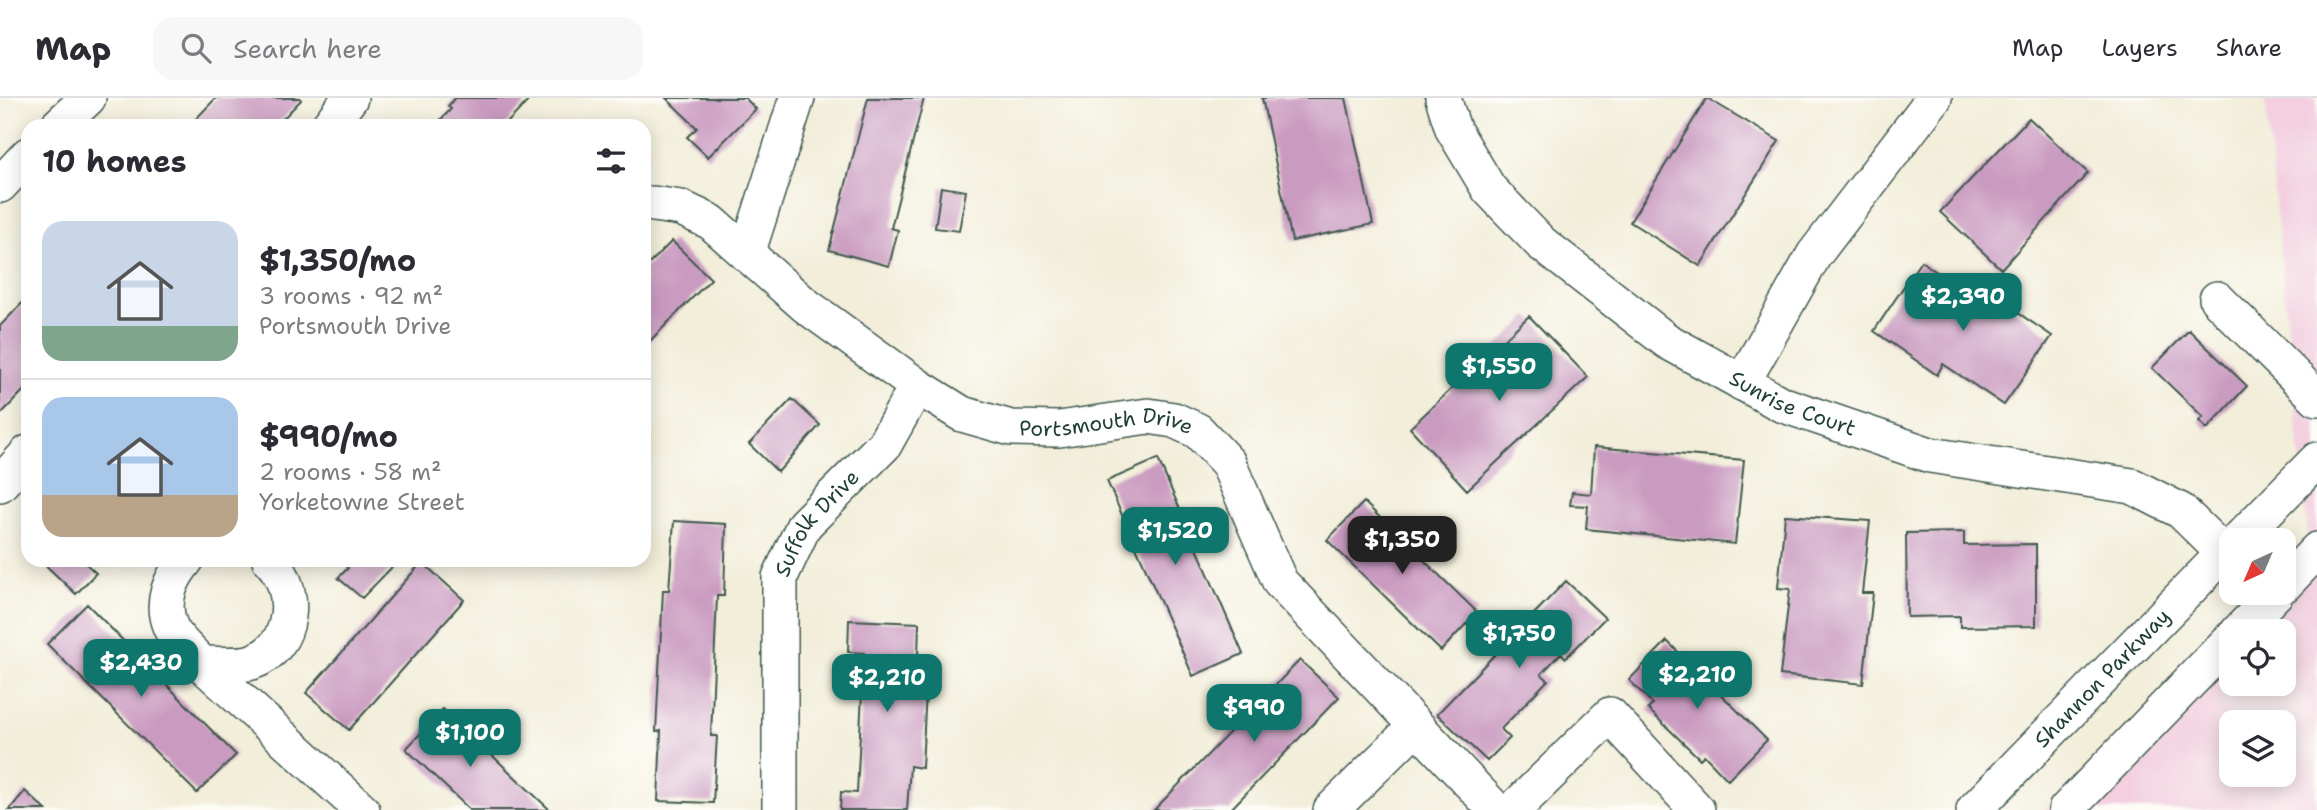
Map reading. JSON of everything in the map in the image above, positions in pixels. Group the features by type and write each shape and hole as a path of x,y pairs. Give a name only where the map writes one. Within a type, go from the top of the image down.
{"street":[{"path":"66,119 88,98"},
{"path":"335,119 349,98"},
{"path":"747,254 797,98"},
{"name":"Sunrise Court","path":"1443,98 1453,129 1489,189 1541,243 1667,341 1781,404 1930,456 2132,486 2181,510 2219,540"},
{"path":"1742,383 1814,255 1934,98"},
{"name":"Portsmouth Drive","path":"651,203 681,208 711,222 805,304 917,386 962,414 1011,428 1059,429 1148,416 1174,420 1198,431 1228,463 1280,582 1496,810"},
{"path":"2217,299 2317,398"},
{"name":"Suffolk Drive","path":"780,810 780,577 804,525 884,445 917,386"},
{"name":"Shannon Parkway","path":"2252,528 2317,460"},
{"path":"0,484 21,461"},
{"path":"2296,571 2317,550"},
{"name":"Shannon Parkway","path":"1974,810 2219,562"},
{"path":"181,567 172,580 166,604 170,627 201,664 362,810"},
{"path":"201,664 251,662 271,649 285,629 290,606 286,583 275,567"},
{"path":"2066,810 2219,651"},
{"path":"1513,810 1610,715 1698,810"},
{"path":"1331,810 1416,726"}],"shaded area":[{"path":"2265,98 2317,98 2317,810 2045,810 2219,637 2219,696 2296,696 2296,619 2237,619 2251,606 2296,606 2296,561 2309,548"}],"building":[{"path":"216,98 301,100 283,119 196,119"},
{"path":"455,98 531,98 511,119 442,119 451,109 448,106"},
{"path":"666,98 745,98 756,109 708,157 687,137 697,128"},
{"path":"868,98 924,98 891,228 898,230 889,266 829,250"},
{"path":"1262,98 1346,98 1373,224 1292,241"},
{"path":"1707,98 1779,141 1700,266 1630,222"},
{"path":"2029,118 2088,173 2001,269 1940,212"},
{"path":"941,187 966,191 959,231 935,228"},
{"path":"672,241 711,279 651,340 651,262"},
{"path":"1921,261 1980,303 1989,293 2052,336 2004,405 1943,364 1937,375 1874,331"},
{"path":"21,304 21,393 0,415 0,326"},
{"path":"1529,316 1588,377 1467,490 1410,428"},
{"path":"2189,330 2247,386 2207,429 2199,421 2203,417 2152,368"},
{"path":"792,399 820,425 778,472 749,444"},
{"path":"1594,447 1744,460 1735,544 1586,529 1588,506 1570,505 1572,492 1591,494"},
{"path":"1158,459 1243,654 1193,676 1107,481"},
{"path":"1364,502 1477,612 1441,651 1327,540"},
{"path":"1785,515 1870,521 1862,593 1873,593 1863,684 1780,675 1790,589 1778,588"},
{"path":"674,521 726,524 724,596 717,596 711,736 717,736 713,803 658,801 661,731 656,732 663,590 669,590"},
{"path":"1964,532 1964,545 2036,544 2036,626 1960,627 1960,616 1907,617 1906,533"},
{"path":"47,567 89,567 96,573 76,594"},
{"path":"392,567 362,598 338,578 348,568"},
{"path":"418,567 428,567 464,600 349,730 306,693"},
{"path":"1566,581 1605,618 1566,658 1561,653 1541,674 1548,680 1501,729 1510,738 1487,761 1437,714"},
{"path":"87,604 236,755 197,793 47,644"},
{"path":"849,620 919,623 917,689 926,690 922,768 910,766 907,810 840,810 841,792 857,793 864,653 848,652"},
{"path":"1667,641 1767,740 1728,780 1704,755 1700,759 1648,709 1653,704 1629,680"},
{"path":"1300,660 1339,697 1230,810 1154,810"},
{"path":"443,709 550,810 470,810 406,749"},
{"path":"25,791 46,810 9,810"}]}
